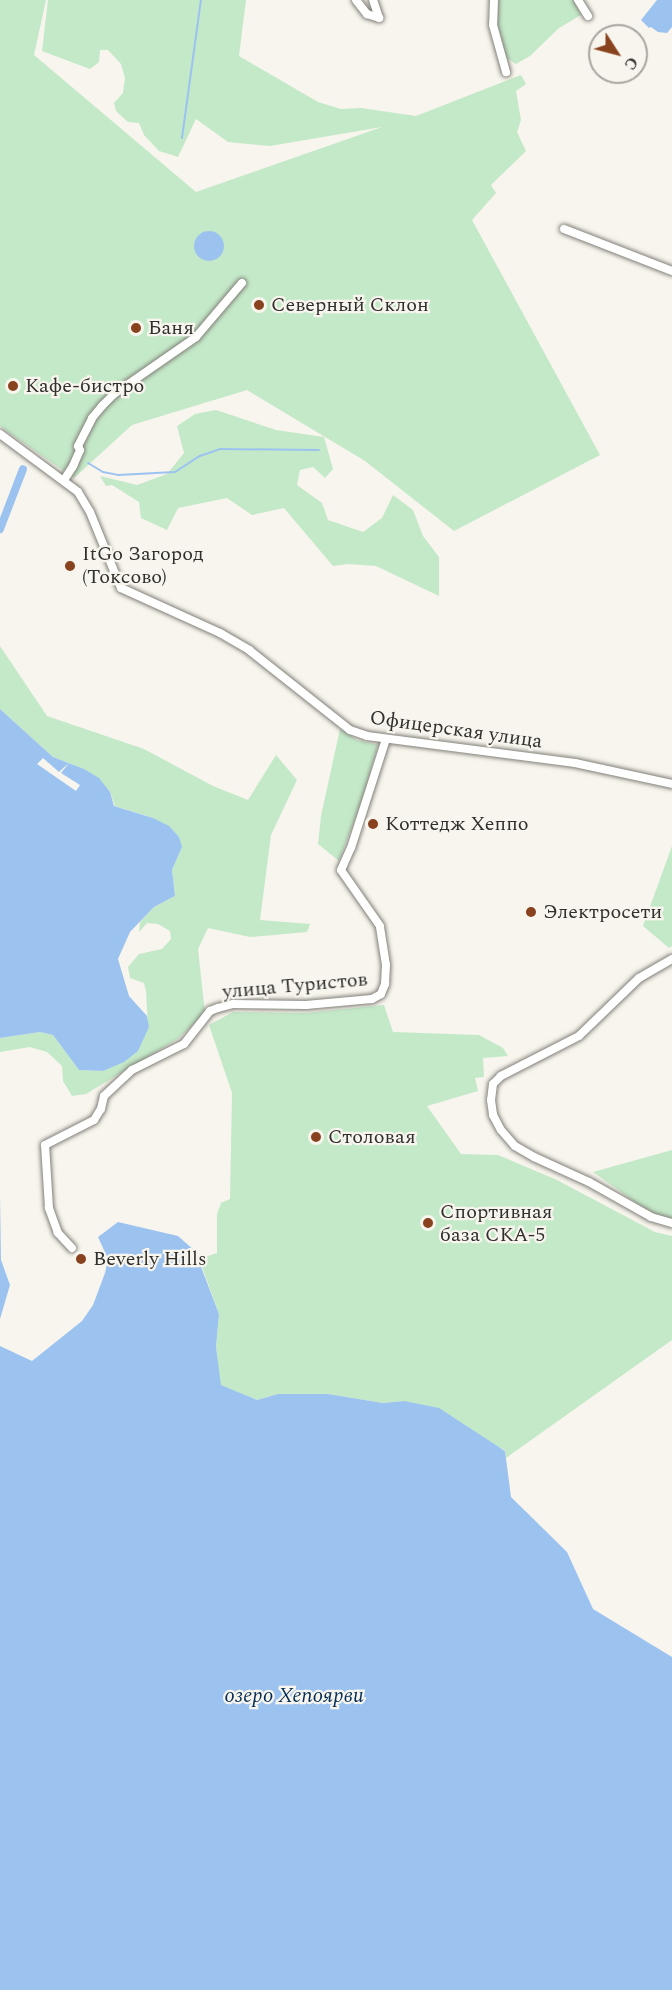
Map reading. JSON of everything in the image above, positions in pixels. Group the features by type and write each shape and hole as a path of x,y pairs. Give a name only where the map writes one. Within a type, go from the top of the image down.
{"street":[{"path":"356,0 367,14 379,18 373,0"},
{"path":"494,0 494,25 506,72"},
{"path":"578,0 588,16"},
{"path":"564,229 672,271"},
{"path":"61,478 73,466 80,450 78,446 92,418 102,406 114,394 196,337 242,283"},
{"name":"Офицерская улица","path":"0,434 78,492 90,512 121,588 220,633 249,650 350,730 386,739 575,763 672,784"},
{"name":"улица Туристов","path":"72,1248 58,1233 49,1208 45,1145 94,1120 102,1109 104,1096 132,1070 184,1044 210,1011 218,1008 233,1004 306,1005 372,999 381,993 385,984 385,943 380,926 358,890 341,870 357,830 386,739"},
{"path":"672,959 639,978 579,1036 501,1076 494,1084 491,1100 493,1115 501,1131 515,1146 589,1182 651,1217 672,1223"}],"green space":[{"name":"Северный Склон","path":"0,0 46,0 34,55 196,192 382,127 270,146 228,142 196,119 178,157 159,151 144,135 139,123 128,122 116,111 114,103 123,93 125,78 121,64 108,50 100,50 99,62 90,69 42,51 48,0 246,0 239,56 318,102 341,109 361,108 416,116 521,75 526,84 516,91 521,120 517,132 526,151 491,185 496,193 472,220 600,455 454,531 365,461 247,390 132,425 74,478 2,428 0,426"},
{"path":"496,0 574,0 581,15 559,28 530,56 516,64 507,58 495,24"},
{"path":"216,410 276,430 324,437 333,469 325,478 313,467 300,470 297,485 322,503 328,520 363,532 382,518 393,495 413,510 423,536 439,557 439,596 376,566 348,564 333,566 284,508 252,515 227,498 178,508 167,530 141,518 139,502 112,485 106,486 100,476 137,485 167,474 184,453 177,426 195,414"},
{"path":"0,646 47,716 144,749 213,786 248,800 276,755 297,780 271,835 260,920 310,924 307,932 250,937 208,928 198,949 205,1013 179,1038 86,1094 72,1096 63,1081 62,1066 47,1052 30,1047 0,1052 0,1038 40,1032 53,1035 79,1070 103,1071 138,1051 148,1027 146,991 144,983 130,978 128,967 139,954 162,949 171,939 170,931 158,924 147,923 139,932 140,922 154,907 175,896 172,870 182,847 153,818 115,806 110,792 84,769 53,757 0,709"},
{"path":"340,729 357,740 378,745 363,798 339,861 318,844 321,816"},
{"path":"672,846 672,946 669,948 643,926"},
{"name":"Спортивная база СКА-5","path":"384,1005 393,1032 479,1035 503,1048 508,1056 483,1058 484,1077 475,1078 478,1091 427,1106 461,1154 498,1155 557,1180 655,1232 672,1236 672,1340 506,1458 505,1450 404,1401 383,1403 328,1394 278,1394 257,1400 220,1385 216,1347 219,1314 199,1259 217,1253 217,1214 221,1203 230,1199 232,1093 209,1025 233,1012 305,1013"},
{"path":"672,1150 672,1220 653,1215 593,1172"}],"water":[{"path":"657,0 672,0 672,27 667,33 649,28 648,24 641,20"},
{"path":"209,231 219,236 224,246 219,256 209,261 199,256 194,246 199,236"},
{"path":"0,709 53,757 84,769 99,778 110,792 114,806 153,818 169,826 179,837 182,847 172,870 175,896 154,907 130,932 118,959 129,996 147,1016 149,1027 138,1051 124,1062 103,1071 79,1070 53,1035 40,1032 0,1038"},
{"path":"0,1195 1,1260 10,1285 0,1319"},
{"name":"озеро Хепоярви","path":"118,1222 178,1236 195,1251 219,1314 216,1347 221,1385 257,1400 278,1394 328,1394 383,1403 404,1401 439,1408 505,1451 511,1497 567,1552 593,1609 672,1657 672,1990 0,1990 0,1346 32,1361 82,1321 93,1305 108,1259 98,1237"}],"pier":[{"path":"43,758 59,772 69,763 61,773 80,785 76,791 37,764"}],"waterway":[{"path":"182,138 201,0"},
{"path":"88,463 103,472 118,475 175,472 200,456 220,449 319,450"},
{"path":"0,529 23,469"}],"place":[{"name":"Северный Склон","path":"259,305"},
{"name":"Баня","path":"136,328"},
{"name":"Кафе-бистро","path":"13,386"},
{"name":"ItGo Загород (Токсово)","path":"70,566"},
{"name":"Коттедж Хеппо","path":"373,824"},
{"name":"Электросети","path":"531,912"},
{"name":"Столовая","path":"316,1137"},
{"name":"Спортивная база СКА-5","path":"428,1223"},
{"name":"Beverly Hills","path":"81,1259"}]}
